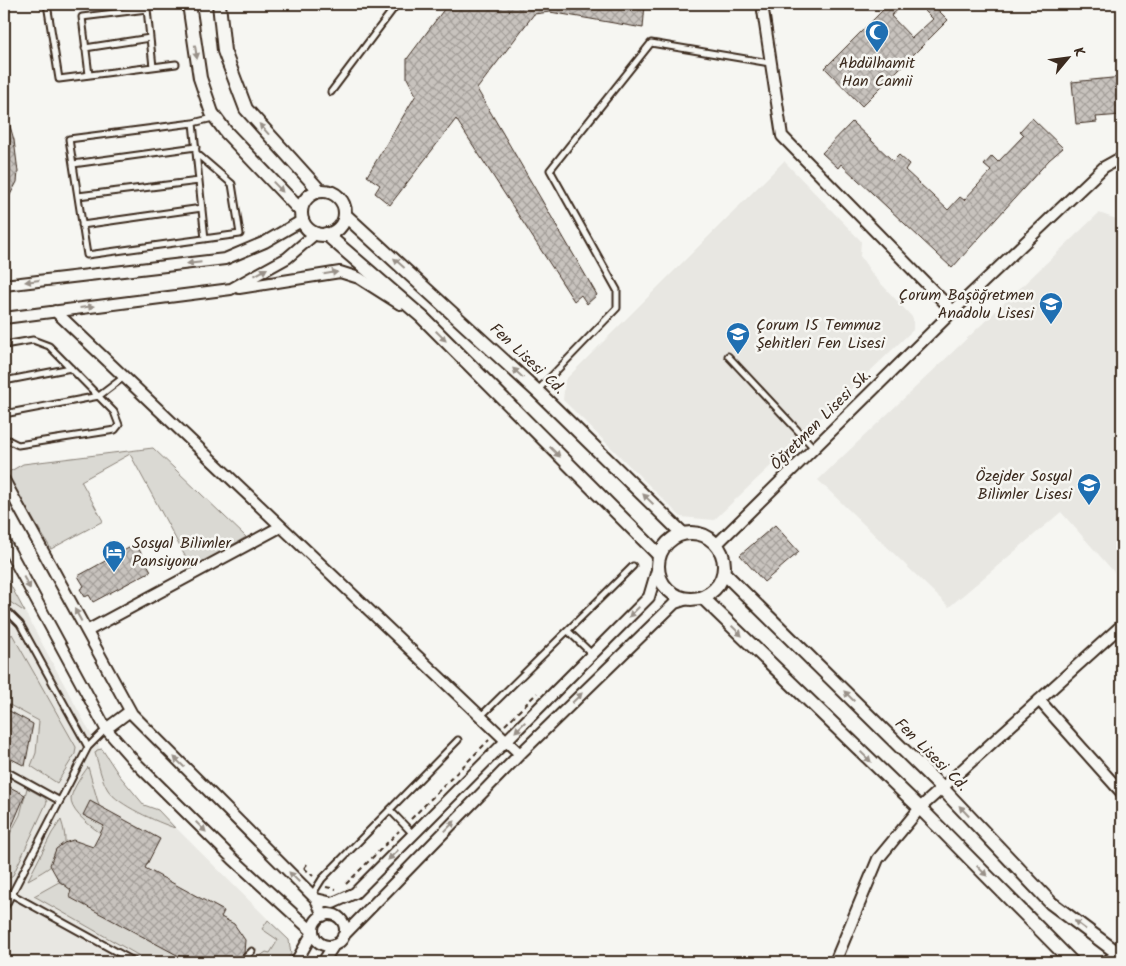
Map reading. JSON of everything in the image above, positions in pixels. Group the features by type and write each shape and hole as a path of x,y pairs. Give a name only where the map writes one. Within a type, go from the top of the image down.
{"street":[{"path":"189,4 200,78 215,117 226,132 302,215 306,226 321,234 422,317 659,555"},
{"path":"219,4 224,51 246,109 320,191"},
{"path":"762,4 782,136 953,310"},
{"name":"Öğretmen Lisesi Sk.","path":"716,544 953,310 1104,167 1122,156"},
{"path":"4,285 225,259 265,242 302,215 308,198 320,191 333,193 338,197 342,202 345,215 339,228 321,234 287,258 231,289"},
{"name":"Fen Lisesi Cd.","path":"345,215 537,391 682,533"},
{"path":"4,318 231,289 340,272 359,278 422,317"},
{"path":"55,311 505,742 520,754"},
{"path":"4,480 130,710 314,897 326,915 342,921 343,936"},
{"path":"86,631 280,527"},
{"path":"296,962 313,932 315,922 341,901 355,893 649,597 657,570 659,555 668,541 682,533 696,532 709,537 716,544 724,559 724,573 716,588 702,598 687,599 675,603 520,754 334,945 323,962"},
{"path":"4,540 106,729 163,790 313,932 317,942 322,945 334,945"},
{"path":"657,570 662,584 673,594 687,599"},
{"name":"Fen Lisesi Cd.","path":"724,573 941,787 1051,904 1120,954"},
{"path":"702,598 920,808 1072,962"},
{"path":"835,962 878,859 920,808 1122,625"},
{"path":"1039,700 1122,793"},
{"path":"106,729 130,710"},
{"path":"314,897 333,903 341,901"},
{"path":"1107,962 1120,954"}],"lane":[{"path":"47,4 59,78 176,64"},
{"path":"331,92 397,4"},
{"path":"89,75 82,17 147,9 153,67"},
{"path":"85,48 150,38"},
{"path":"537,391 617,308 617,290 550,170 651,43 770,63"},
{"path":"196,154 232,184 240,234 87,255 69,139 193,123 215,117"},
{"path":"193,123 205,239"},
{"path":"73,164 196,147"},
{"path":"78,196 199,181"},
{"path":"82,225 202,208"},
{"path":"4,345 33,340 49,346 99,396 118,418 119,425 116,430 18,445 4,438"},
{"path":"728,356 814,448"},
{"path":"4,381 71,368"},
{"path":"4,414 99,396 124,377"},
{"path":"480,718 633,566"},
{"path":"4,608 20,624 88,747"},
{"path":"568,631 592,654"},
{"path":"4,909 88,747 106,729"},
{"path":"314,897 322,879 458,740"},
{"path":"4,770 60,801"},
{"path":"390,810 413,834"},
{"path":"4,890 135,962"},
{"path":"241,962 252,951"}],"path":[{"path":"342,887 543,686"}],"shaded area":[{"name":"Çorum 15 Temmuz Şehitleri Fen Lisesi","path":"784,161 861,241 860,256 873,275 913,318 913,330 714,520 681,517 563,400 565,380"},
{"name":"Çorum Başöğretmen Anadolu Lisesi","path":"1099,213 1122,221 1122,581 1061,512 949,607 818,480"},
{"path":"153,448 246,537 192,569 130,454 81,481 103,521 51,549 8,477 9,472 23,464"},
{"path":"4,573 92,736 119,775 144,805 162,814 289,940 291,954 285,962 4,962"},
{"path":"4,573 25,612 4,598"},
{"path":"12,634 76,747 75,754 57,783 31,766 36,753 39,721 4,702 4,645"},
{"path":"102,749 119,775 144,805 158,810 175,828 138,812 113,796 104,781 95,753 97,750"},
{"path":"88,767 102,816 143,859 88,824 73,806 72,794"},
{"path":"27,788 45,798 47,802 13,875 9,878 4,876 4,845 20,815"},
{"path":"61,820 65,842 60,857 47,869 28,880 52,833"},
{"path":"59,882 219,962 150,962 34,896"},
{"path":"268,920 289,940 291,954 285,962 252,962 266,952 270,953 278,940 262,929"}],"building":[{"path":"448,4 645,4 643,28 550,12 534,14 477,89 597,295 587,304 581,295 574,301 456,119 390,205 375,193 380,185 367,176 416,95 407,78 407,59"},
{"name":"Abdülhamit Han Camii","path":"889,4 904,4 891,16 912,38 933,19 918,4 932,4 948,20 862,106 825,68"},
{"path":"1122,77 1122,115 1096,117 1097,122 1076,124 1072,82"},
{"path":"4,112 6,112 14,140 18,172 17,182 4,206"},
{"path":"1032,118 1063,148 1049,160 952,268 841,164 838,168 822,153 852,122 893,161 899,155 909,164 905,170 948,210 960,197 964,200 991,171 984,165 992,156 998,162 1024,135 1020,131"},
{"path":"775,525 799,552 764,582 740,555"},
{"name":"Sosyal Bilimler Pansiyonu","path":"136,544 151,571 93,602 89,595 85,597 80,589 84,586 78,576"},
{"path":"4,708 33,724 25,766 4,755"},
{"path":"4,784 25,795 4,845"},
{"path":"90,801 160,839 145,868 224,911 221,917 234,924 245,940 244,953 237,962 204,962 197,960 196,962 190,962 69,897 71,890 59,881 50,865 56,849 64,843 73,840 93,847 104,826 83,815"}],"place":[{"name":"Abdülhamit Han Camii","path":"877,53"},
{"name":"Çorum Başöğretmen Anadolu Lisesi","path":"1051,325"},
{"name":"Çorum 15 Temmuz Şehitleri Fen Lisesi","path":"738,355"},
{"name":"Özejder Sosyal Bilimler Lisesi","path":"1089,506"},
{"name":"Sosyal Bilimler Pansiyonu","path":"114,573"}]}
